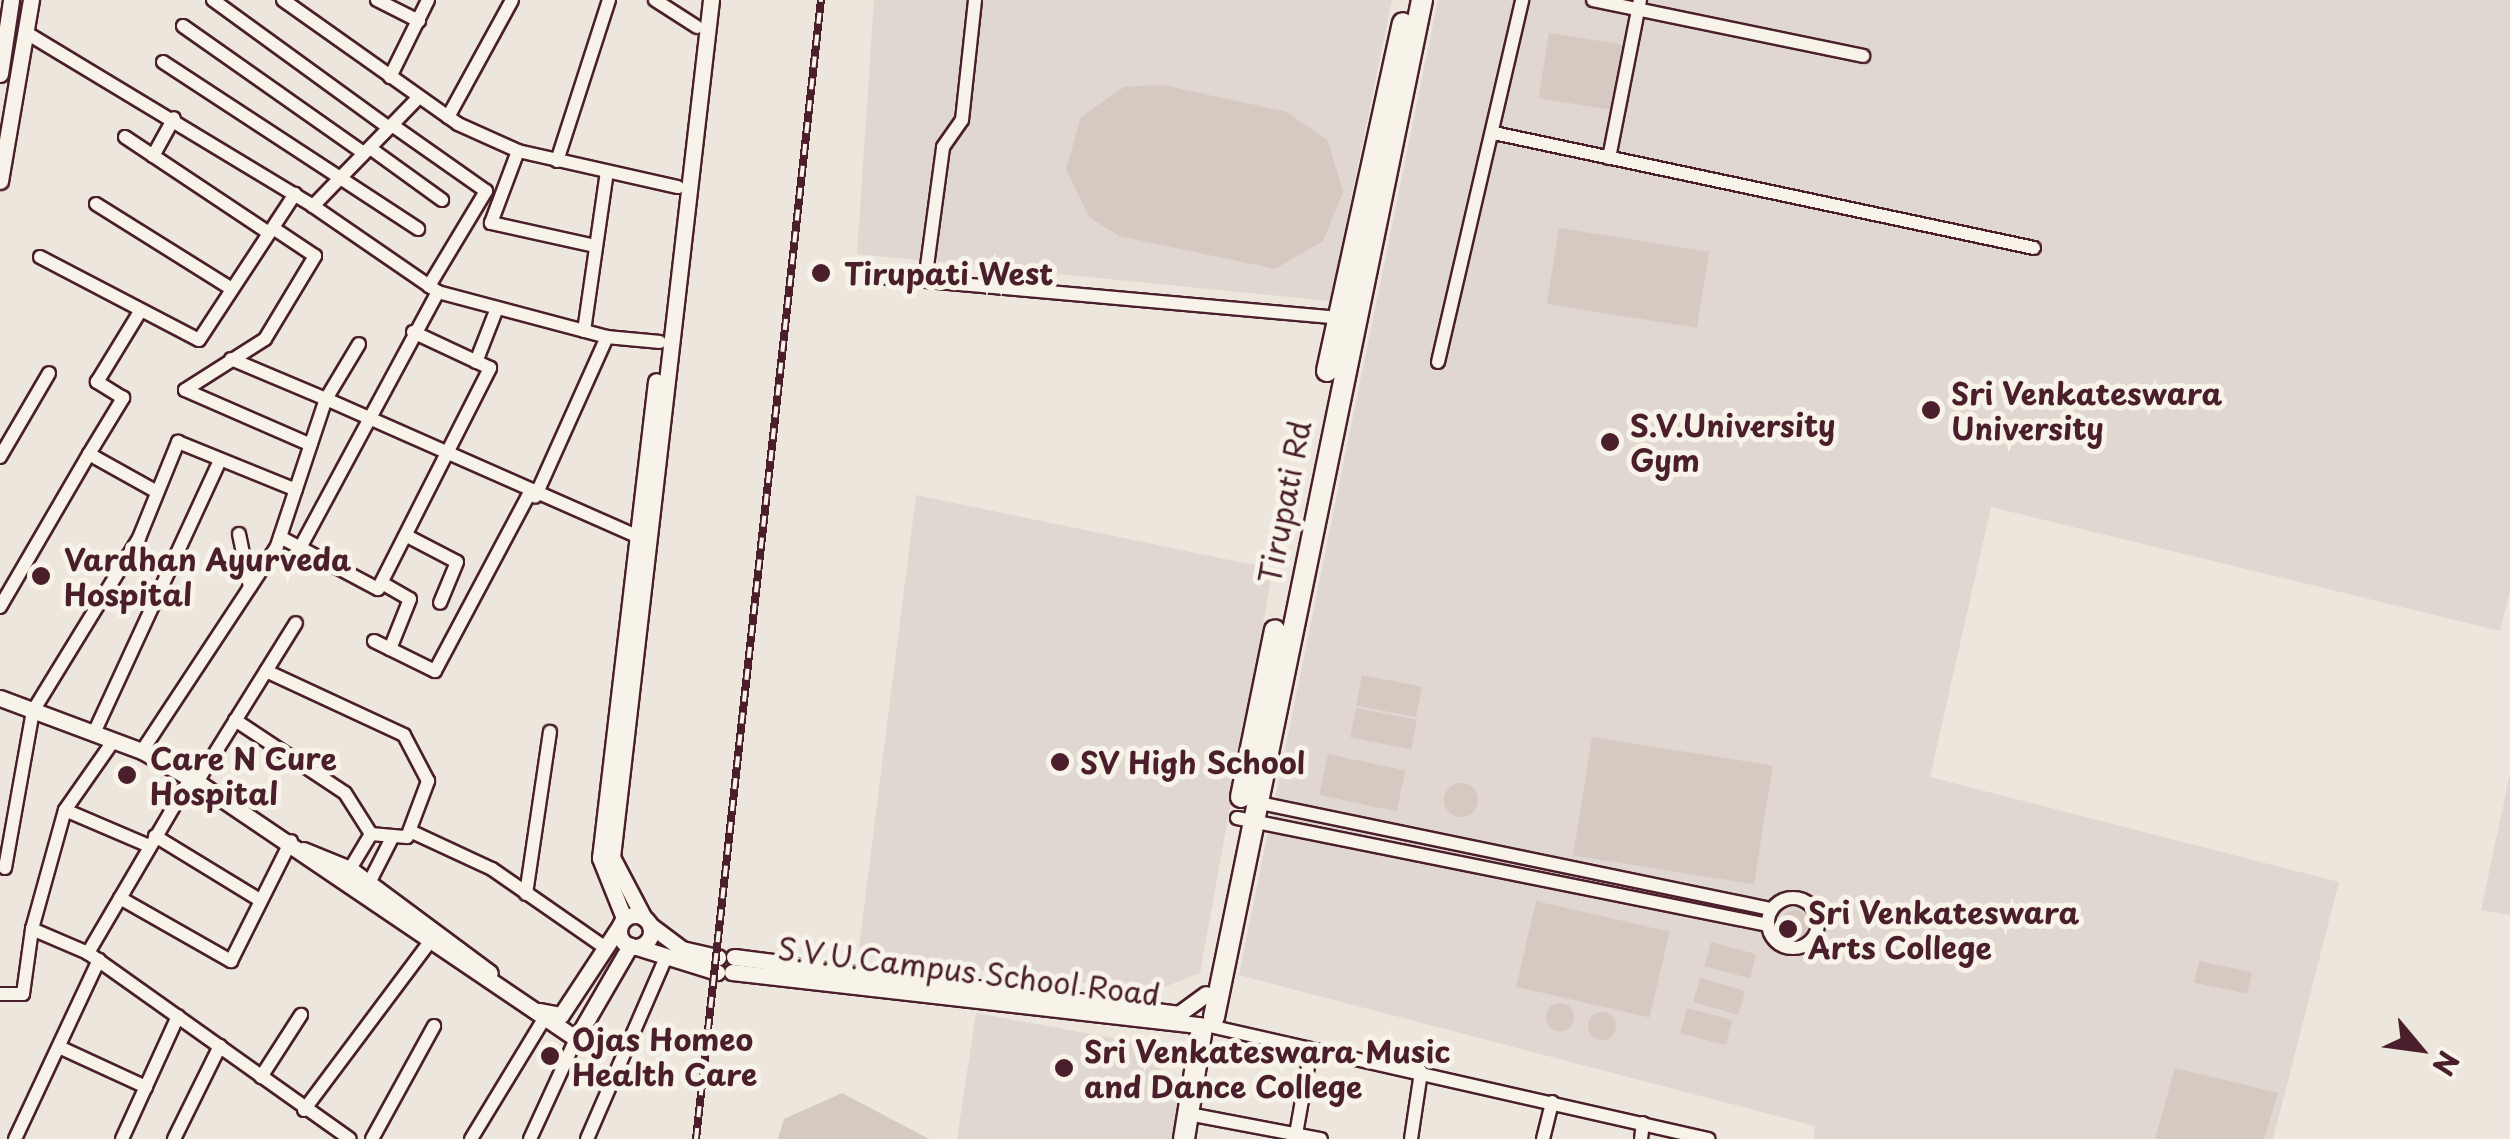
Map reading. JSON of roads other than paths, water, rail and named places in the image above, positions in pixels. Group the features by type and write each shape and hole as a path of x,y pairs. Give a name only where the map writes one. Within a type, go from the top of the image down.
{"main road":[{"name":"Tirupati Rd","path":"1316,458 1339,318 1408,0"},
{"name":"Tirupati Rd","path":"1203,1022 1316,458 1422,0"},
{"name":"Tirupati Rd","path":"1203,1022 1246,810"},
{"path":"1196,1139 1203,1022"},
{"path":"1184,1139 1203,1022"}],"street":[{"path":"0,74 12,0"},
{"path":"0,181 31,0"},
{"path":"213,0 486,191 300,548"},
{"path":"284,0 418,98 518,152 678,187"},
{"path":"377,0 394,14 419,20"},
{"path":"394,14 404,0"},
{"path":"390,77 428,0"},
{"path":"448,117 512,0"},
{"path":"557,161 608,0"},
{"path":"656,0 697,28"},
{"path":"633,946 600,858 700,0"},
{"path":"647,921 612,857 711,0"},
{"path":"925,281 943,148 962,120 975,0"},
{"path":"1438,362 1494,134 1522,0"},
{"path":"1593,0 1642,5 1863,56"},
{"path":"1609,158 1642,5"},
{"path":"183,26 442,200"},
{"path":"25,32 295,194 434,289 607,337 660,342"},
{"path":"163,62 418,230"},
{"path":"313,206 418,98"},
{"path":"153,156 174,118"},
{"path":"1494,134 2034,248"},
{"path":"125,137 315,256 265,340 185,390 310,445"},
{"path":"518,152 491,223 596,246"},
{"path":"584,331 607,172"},
{"path":"40,257 199,340 295,194"},
{"path":"96,204 232,290"},
{"path":"859,275 1339,318"},
{"path":"476,362 497,308"},
{"path":"0,607 123,398 96,382 141,310"},
{"path":"280,538 378,589 382,583 450,457 490,368 413,332"},
{"path":"374,641 434,670 532,496 607,337"},
{"path":"142,750 280,538 326,399 359,344"},
{"path":"231,359 532,496 638,536"},
{"path":"0,456 49,373"},
{"path":"5,868 34,711 139,538 178,442 296,490"},
{"path":"88,454 157,492"},
{"path":"94,733 220,460"},
{"path":"239,534 250,587"},
{"path":"407,536 457,562 440,603"},
{"path":"382,583 410,598 390,649"},
{"path":"15,1139 59,1047 120,898 152,841 236,720 296,623"},
{"path":"236,720 345,793 371,834 392,838 410,831 428,781 404,735 266,671"},
{"path":"0,698 142,750 297,846 428,944 576,1039"},
{"path":"526,894 550,732"},
{"path":"0,994 23,994 32,929 66,810 114,740"},
{"path":"66,810 152,841 260,900"},
{"path":"1246,810 1771,909 1803,900 1818,927 1794,948 1768,925 1246,810"},
{"path":"410,831 526,894 600,944"},
{"path":"350,869 371,834"},
{"path":"370,883 392,838"},
{"path":"297,846 350,869 552,1017 567,1008 600,944 622,922 647,921"},
{"path":"120,898 230,961 260,900 297,846"},
{"path":"1768,925 1771,909"},
{"path":"530,1139 576,1039 647,921"},
{"name":"S.V.U.Campus School Road","path":"647,921 682,949 725,965 1203,1022"},
{"path":"32,929 94,956 304,1110 350,1139"},
{"path":"304,1110 428,944"},
{"name":"S.V.U.Campus School Road","path":"633,946 665,960 1203,1022"},
{"path":"586,1139 665,960"},
{"path":"261,1077 300,1015"},
{"path":"122,1139 178,1016"},
{"path":"471,1139 544,1019"},
{"path":"1203,1022 1708,1139"},
{"path":"372,1139 434,1026"},
{"path":"174,1139 220,1046"},
{"path":"59,1047 146,1087"},
{"path":"1296,1134 1311,1050"},
{"path":"1411,1139 1421,1072"},
{"path":"1543,1139 1552,1102"},
{"path":"1199,1116 1321,1139"},
{"path":"1641,1139 1642,1124"}],"railway":[{"path":"696,1139 821,0"}],"place":[{"name":"Tirupati West","path":"821,273"},
{"name":"Sri Venkateswara University","path":"1931,410"},
{"name":"S.V.University Gym","path":"1610,442"},
{"name":"Vardhan Ayurveda Hospital","path":"41,576"},
{"name":"SV High School","path":"1060,762"},
{"name":"Care N Cure Hospital","path":"127,775"},
{"name":"Sri Venkateswara Arts College","path":"1788,929"},
{"name":"Ojas Homeo Health Care","path":"550,1056"},
{"name":"Sri Venkateswara Music and Dance College","path":"1064,1068"}]}
